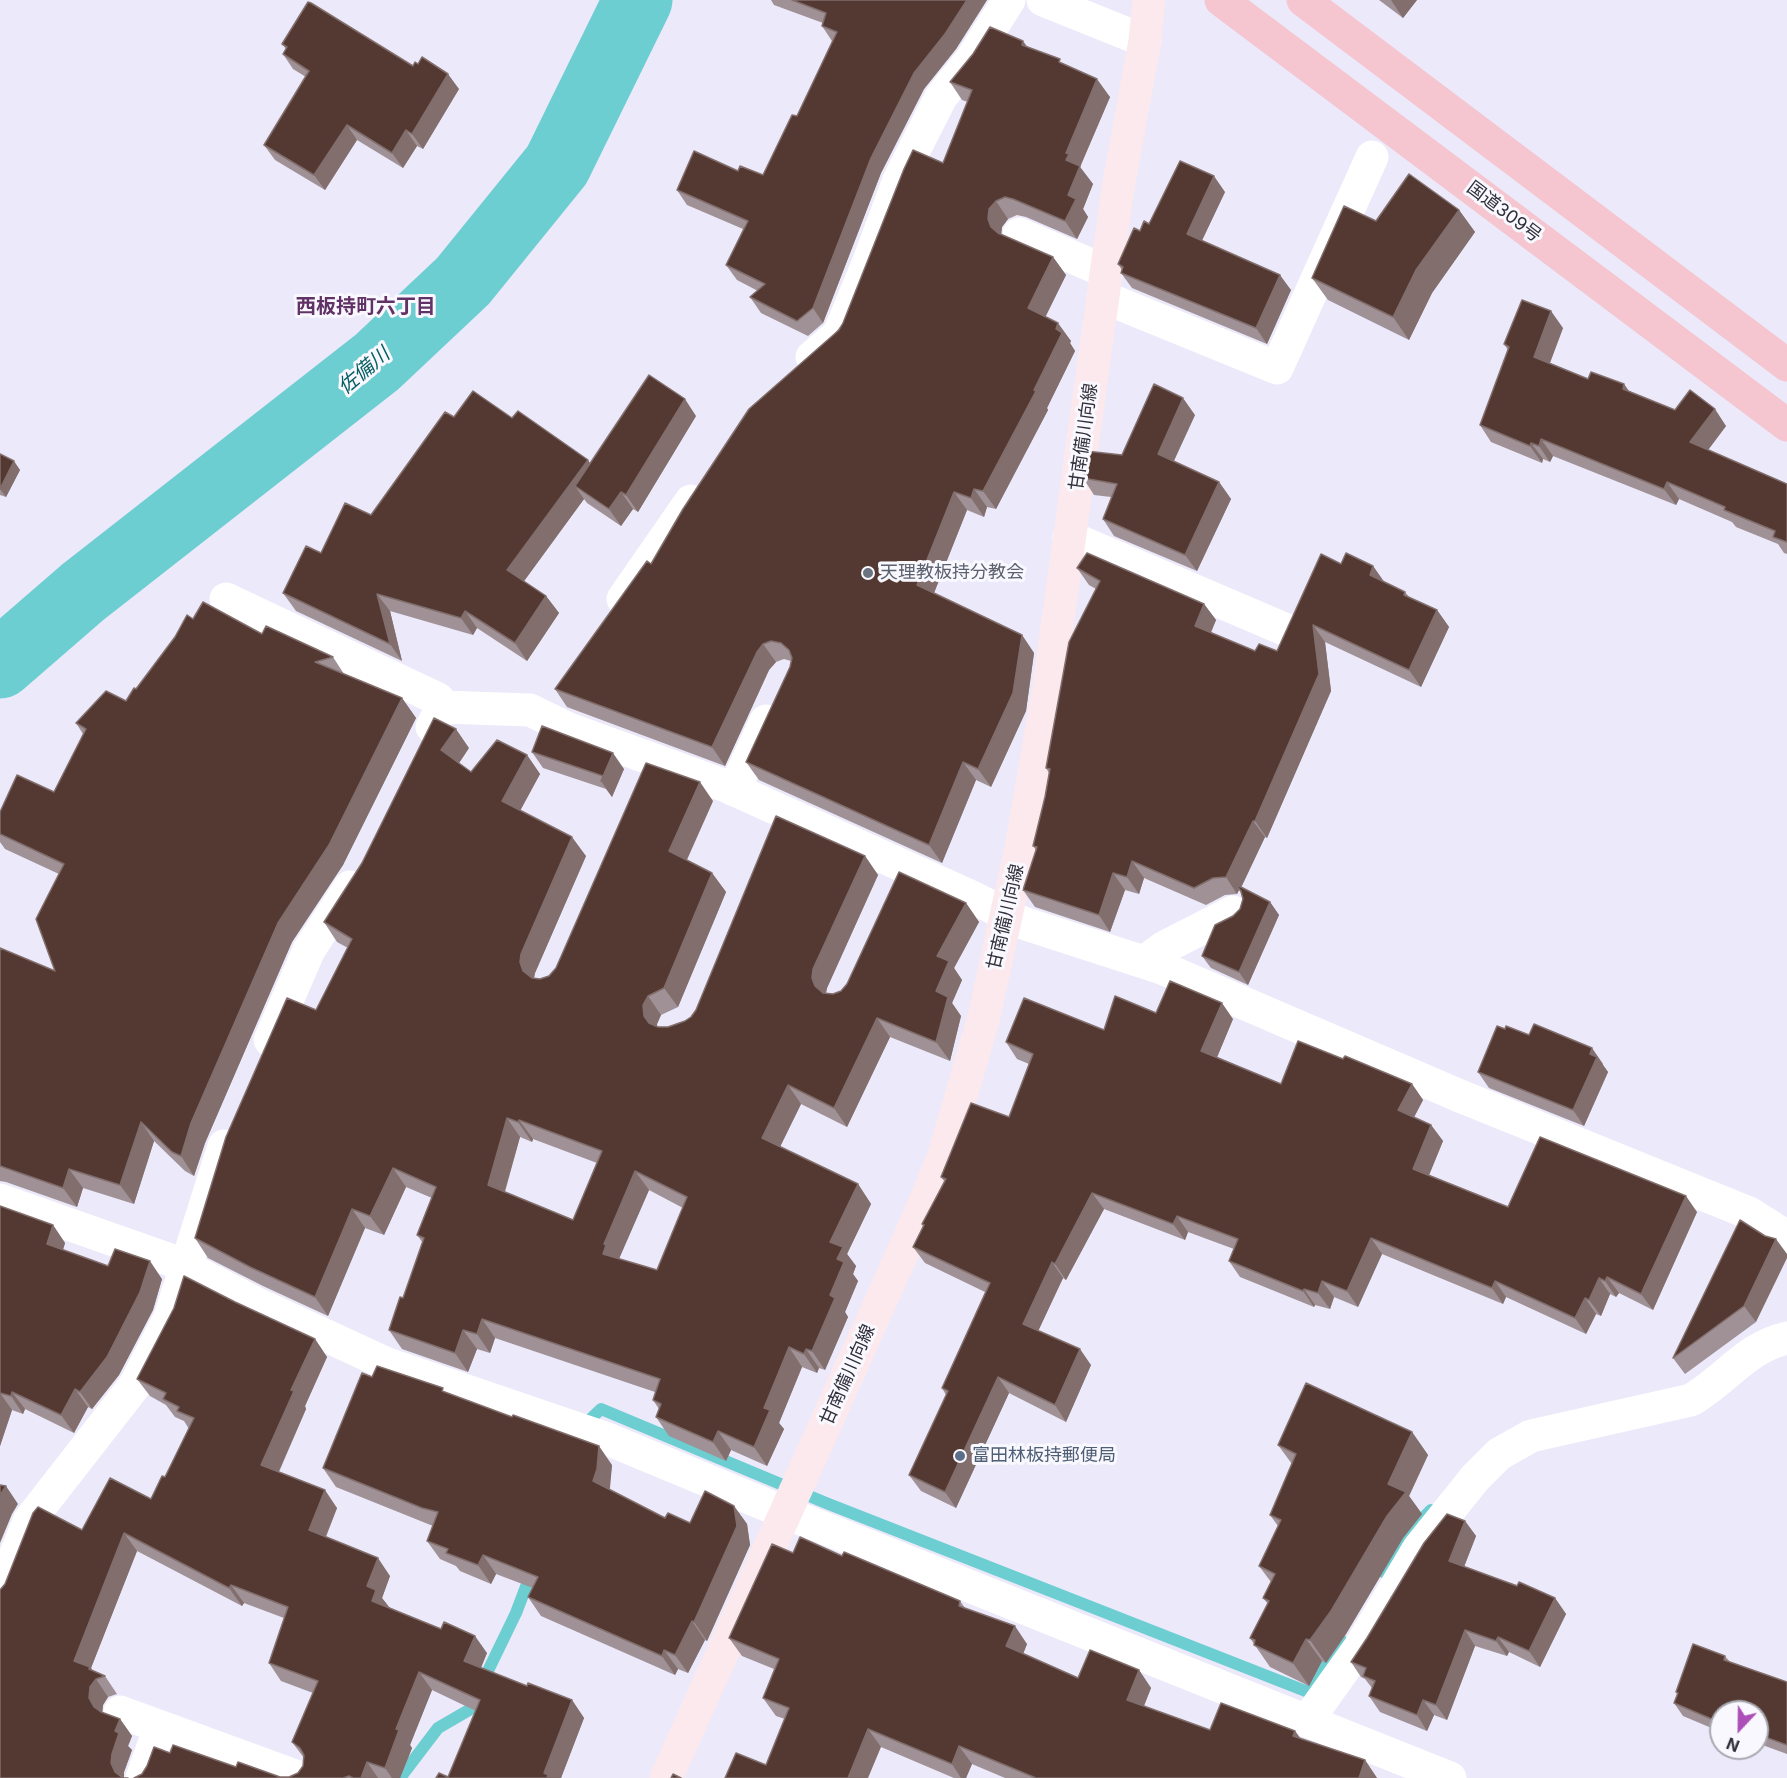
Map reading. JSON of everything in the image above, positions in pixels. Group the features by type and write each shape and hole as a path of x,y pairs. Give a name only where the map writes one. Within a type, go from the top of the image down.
{"highway":[{"name":"国道309号","path":"1221,0 1787,425"},
{"path":"1303,0 1787,365"}],"main road":[{"name":"甘南備川向線","path":"666,1778 912,1232 943,1158 984,1017 1022,847 1046,703 1118,188 1145,41 1149,0"}],"street":[{"path":"789,378 839,334 899,180 941,97 971,60 1009,0"},
{"path":"1043,0 1145,41"},
{"path":"1019,234 1105,285 1277,368 1372,157"},
{"path":"606,622 710,472"},
{"path":"1070,537 1284,629"},
{"path":"226,599 438,699 442,708"},
{"path":"530,710 558,687"},
{"path":"734,790 776,698"},
{"path":"442,708 530,710 645,770 734,790 780,810 898,876 1007,915 1023,923 1173,972 1460,1096 1749,1213 1787,1237"},
{"path":"421,749 442,708"},
{"path":"767,842 780,810"},
{"path":"259,1066 309,950 364,864"},
{"path":"1144,962 1163,948 1233,912"},
{"path":"0,1594 28,1521 135,1385 170,1317 222,1150 236,1119"},
{"path":"0,1200 176,1262 255,1303 385,1363 605,1438 786,1513 1450,1778"},
{"path":"1307,1721 1362,1644 1419,1548 1475,1478 1499,1454 1531,1436 1691,1400 1708,1390 1748,1354 1771,1342 1787,1338"},
{"path":"120,1712 298,1777"},
{"path":"142,1778 160,1727"}],"building":[{"path":"792,0 967,0 945,34 914,73 871,158 813,308 797,321 750,297 765,284 726,265 748,221 677,190 694,151 738,171 740,166 763,175 792,115 797,116 837,32 822,26 826,13"},
{"path":"308,2 413,66 415,62 418,64 422,57 448,74 412,134 406,130 392,153 347,125 314,175 264,145 309,71 283,54 287,47 282,44"},
{"path":"990,27 1023,41 1022,45 1060,59 1059,62 1097,79 1066,153 1069,154 1066,160 1080,166 1068,195 1076,199 1065,221 1005,197 996,201 989,209 988,219 991,227 998,233 1053,257 1028,308 1058,323 1056,329 1062,333 1034,390 1036,391 983,491 974,489 971,498 954,492 917,585 1022,635 1013,693 978,769 963,762 929,845 746,762 790,667 792,658 789,650 781,643 771,641 763,644 757,652 712,747 555,689 647,561 651,564 683,509 749,409 839,330 913,150 943,163 972,90 950,82 973,54"},
{"path":"1180,161 1214,176 1187,234 1280,275 1256,328 1121,273 1123,267 1118,264 1134,228 1140,231 1144,221 1149,224"},
{"path":"1409,174 1459,210 1416,270 1393,317 1312,278 1344,206 1376,221"},
{"path":"1522,300 1551,311 1534,357 1588,379 1591,372 1624,384 1623,389 1675,410 1690,390 1715,409 1690,442 1787,484 1787,542 1773,537 1775,531 1724,510 1725,507 1667,482 1664,489 1541,439 1539,446 1531,443 1530,446 1480,425 1509,347 1504,344"},
{"path":"649,375 685,399 626,495 621,492 609,509 575,486"},
{"path":"1154,384 1183,398 1158,454 1219,482 1185,555 1103,519 1117,484 1083,478 1086,451 1122,455"},
{"path":"473,391 512,418 518,411 588,460 507,570 546,596 515,643 465,611 461,618 377,594 390,644 283,593 306,546 321,553 345,503 371,515 445,412 454,417"},
{"path":"0,454 14,461 0,489"},
{"path":"1087,553 1204,604 1195,626 1255,651 1259,644 1277,651 1321,554 1341,564 1346,553 1373,566 1370,575 1405,592 1404,595 1437,610 1409,670 1313,625 1319,674 1255,821 1226,877 1213,878 1194,888 1132,861 1127,877 1113,873 1099,915 1023,890 1037,847 1033,846 1050,769 1046,768 1069,642 1100,581 1077,568"},
{"path":"203,602 262,634 266,626 333,657 315,662 402,698 329,845 278,923 191,1123 181,1156 172,1152 141,1122 120,1185 69,1169 63,1188 0,1166 0,948 55,971 36,919 64,864 0,834 0,812 17,775 54,792 86,729 76,723 106,691 126,701 175,637 187,615 193,619"},
{"path":"434,718 456,729 441,750 471,772 497,740 527,755 502,801 572,837 521,954 520,962 523,971 532,978 540,979 549,976 556,968 646,763 700,782 669,851 712,873 664,988 648,996 643,1005 644,1016 649,1023 658,1027 668,1027 685,1021 696,1010 776,816 865,856 813,969 812,978 815,986 823,993 833,994 841,991 847,984 899,872 966,903 937,956 949,961 936,991 948,997 936,1042 877,1018 834,1108 788,1085 762,1138 858,1184 830,1242 843,1247 837,1259 844,1262 830,1295 835,1298 812,1351 806,1349 804,1354 789,1347 764,1408 770,1410 754,1447 718,1431 713,1442 656,1417 661,1404 653,1400 660,1379 482,1319 477,1334 463,1330 455,1353 389,1330 424,1238 417,1235 436,1187 393,1168 370,1216 352,1209 315,1297 195,1238 226,1137 287,998 316,1010 352,939 324,922 362,863","holes":["507,1118 518,1122 519,1120 602,1151 573,1220 488,1185","635,1171 687,1197 657,1270 603,1254 606,1245 604,1244"]},
{"path":"542,726 613,753 601,781 603,776 532,752"},
{"path":"1235,884 1270,902 1239,972 1202,956 1215,925 1233,916 1240,909 1243,899 1241,891"},
{"path":"1170,981 1222,1003 1201,1051 1281,1084 1298,1041 1343,1059 1345,1056 1412,1084 1398,1110 1431,1125 1413,1169 1508,1207 1540,1137 1686,1196 1641,1294 1607,1277 1605,1281 1599,1278 1589,1300 1585,1298 1575,1318 1495,1281 1492,1288 1371,1238 1347,1291 1322,1281 1318,1293 1304,1289 1303,1291 1229,1261 1238,1239 1177,1216 1173,1224 1092,1193 1055,1264 1052,1262 1023,1324 1080,1349 1055,1405 998,1377 945,1492 909,1475 948,1391 942,1388 990,1283 913,1247 924,1225 922,1224 946,1179 941,1177 971,1103 1009,1117 1033,1054 1006,1042 1024,998 1104,1030 1115,996 1156,1013"},
{"path":"1534,1024 1592,1048 1590,1054 1597,1057 1573,1110 1478,1072 1497,1026 1505,1029 1506,1026 1529,1035"},
{"path":"0,1206 53,1225 47,1244 108,1266 115,1249 150,1261 140,1292 107,1357 80,1392 75,1389 61,1415 12,1392 11,1396 0,1393"},
{"path":"1740,1220 1765,1236 1776,1239 1744,1306 1673,1358"},
{"path":"184,1276 315,1339 291,1390 294,1391 261,1465 325,1490 309,1530 378,1558 367,1586 376,1590 372,1601 441,1629 444,1622 475,1636 464,1661 527,1686 528,1683 572,1700 544,1773 548,1775 547,1778 436,1778 439,1773 448,1777 480,1700 419,1672 396,1729 399,1730 385,1768 367,1762 361,1778 349,1776 343,1778 134,1778 142,1774 154,1747 170,1753 173,1745 236,1767 238,1762 280,1777 289,1777 298,1773 303,1766 304,1755 300,1748 292,1742 318,1681 269,1663 288,1607 231,1585 229,1588 124,1533 74,1661 105,1676 96,1679 90,1687 89,1698 94,1707 101,1712 120,1719 115,1731 119,1733 111,1763 115,1772 123,1778 0,1778 0,1590 5,1584 33,1513 38,1507 82,1530 110,1478 151,1499 162,1476 165,1477 194,1418 177,1411 179,1407 163,1399 166,1393 137,1379 174,1308"},
{"path":"377,1366 443,1388 442,1391 512,1417 513,1415 599,1446 597,1469 593,1481 665,1518 668,1513 690,1523 705,1491 734,1506 737,1526 694,1622 692,1621 675,1655 664,1650 662,1656 528,1597 538,1577 483,1555 478,1565 446,1553 448,1549 427,1541 438,1512 422,1508 323,1468 362,1373 372,1377"},
{"path":"1306,1383 1412,1432 1388,1484 1406,1492 1387,1516 1331,1611 1310,1640 1306,1639 1293,1663 1254,1645 1255,1640 1250,1638 1269,1601 1263,1598 1275,1574 1259,1566 1281,1520 1270,1515 1296,1454 1278,1445"},
{"path":"0,1485 6,1486 0,1495"},
{"path":"1447,1514 1465,1521 1449,1561 1517,1586 1519,1582 1555,1598 1529,1651 1498,1637 1496,1641 1465,1630 1436,1705 1423,1700 1417,1715 1369,1696 1375,1681 1363,1676 1366,1668 1351,1662 1424,1543"},
{"path":"800,1537 842,1556 844,1552 960,1601 959,1606 1015,1626 1006,1646 1078,1678 1090,1650 1139,1670 1127,1700 1210,1730 1221,1703 1295,1731 1293,1736 1365,1760 1359,1778 1036,1778 959,1746 952,1764 868,1729 848,1778 725,1778 736,1753 766,1765 789,1708 763,1698 779,1659 729,1638 772,1544 793,1553"},
{"path":"1693,1644 1725,1656 1724,1660 1787,1682 1787,1745 1769,1738 1769,1700 1709,1700 1709,1718 1674,1703 1678,1693 1676,1692"}],"waterway":[{"name":"佐備川","path":"0,664 83,592 377,362 463,281 557,165 638,0"},
{"path":"582,1427 601,1409 826,1503 1308,1692 1341,1640"},
{"path":"1383,1572 1406,1535 1431,1510"},
{"path":"400,1778 438,1728 469,1710 516,1613 532,1571"}],"place":[{"name":"天理教板持分教会","path":"868,573"},
{"name":"富田林板持郵便局","path":"960,1456"}],"district":[{"name":"西板持町六丁目","path":"366,307"}]}
